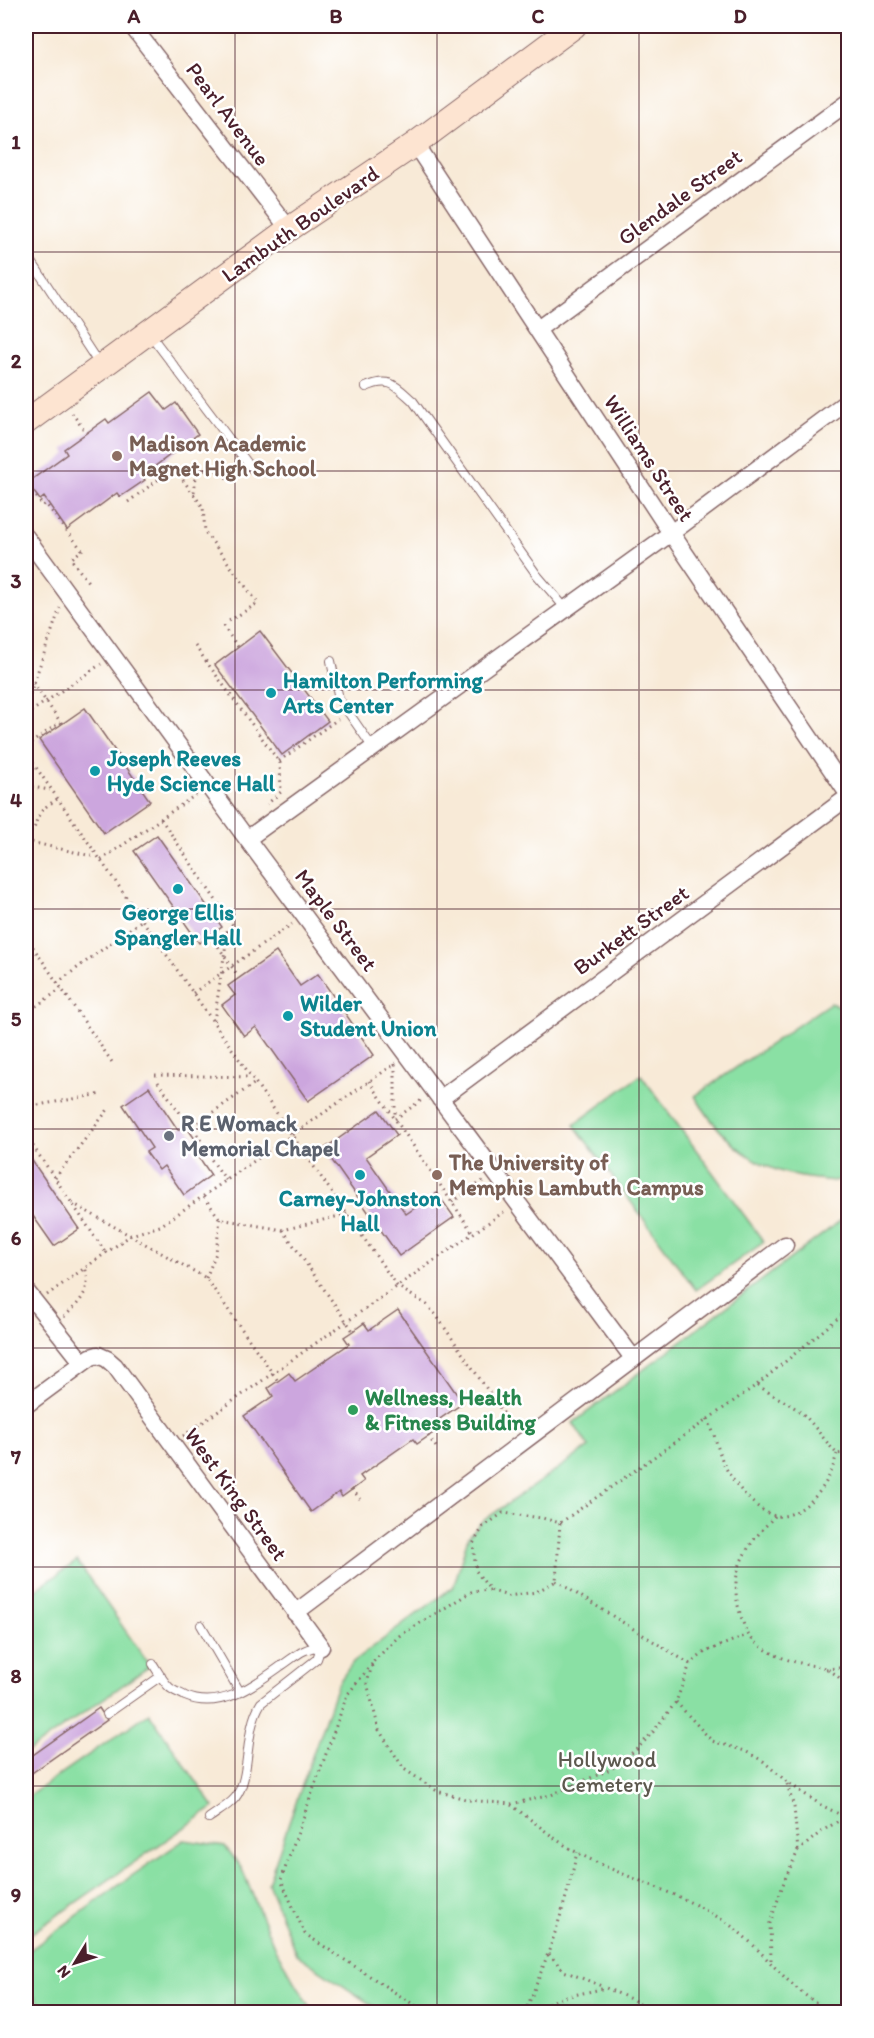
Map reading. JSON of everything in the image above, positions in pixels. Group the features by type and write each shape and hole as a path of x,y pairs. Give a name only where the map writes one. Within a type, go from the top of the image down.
{"street":[{"name":"Pearl Avenue","path":"132,26 289,230"},
{"name":"Lambuth Boulevard","path":"26,422 289,230 415,144 548,33 574,26"},
{"name":"Glendale Street","path":"538,329 849,102"},
{"name":"Williams Street","path":"415,144 671,533 849,796"},
{"path":"247,839 671,533 849,401"},
{"name":"Maple Street","path":"26,537 247,839 432,1099 517,1202 633,1358"},
{"name":"Burkett Street","path":"432,1099 849,796"},
{"path":"295,1613 785,1245"},
{"path":"26,1291 83,1363 26,1405"},
{"name":"West King Street","path":"83,1363 98,1355 115,1366 321,1647"}],"lane":[{"path":"26,253 101,367"},
{"path":"149,332 252,469"},
{"path":"366,387 378,381 394,384 413,401 537,575 566,609"},
{"path":"331,661 339,699 373,748"},
{"path":"201,1625 240,1692"},
{"path":"153,1664 169,1688 189,1698 206,1702 220,1701 266,1677 309,1647 321,1647 317,1659 275,1691 256,1710 242,1787 229,1803 209,1818"},
{"path":"107,1714 161,1676"},
{"path":"266,1677 275,1691"}],"path":[{"path":"60,397 86,433"},
{"path":"174,468 203,507 205,532 258,603 230,621"},
{"path":"128,502 174,468 217,471 227,478"},
{"path":"194,494 197,470"},
{"path":"26,482 43,506 46,504 82,550 71,559 88,582"},
{"path":"26,705 62,601"},
{"path":"223,626 238,647"},
{"path":"195,646 279,761 281,792 263,807"},
{"path":"26,715 102,664"},
{"path":"26,747 61,723 33,683"},
{"path":"279,761 338,719"},
{"path":"26,753 397,1286 427,1305 436,1315 523,1441"},
{"path":"26,786 51,790"},
{"path":"26,842 99,859 198,794"},
{"path":"26,836 34,830 43,809 57,799"},
{"path":"161,819 234,927 214,940 236,973"},
{"path":"57,983 142,920"},
{"path":"193,993 294,923"},
{"path":"214,1023 228,931"},
{"path":"26,937 114,1065"},
{"path":"26,1013 61,989"},
{"path":"46,1296 131,1235 160,1226 204,1197 401,1060"},
{"path":"395,1064 395,1119"},
{"path":"155,1075 251,1077"},
{"path":"369,1081 473,1233"},
{"path":"158,1082 183,1117 187,1118 203,1144 203,1148 226,1181"},
{"path":"192,1126 255,1083"},
{"path":"26,1107 102,1094"},
{"path":"395,1119 432,1099"},
{"path":"55,1178 110,1107"},
{"path":"26,1136 106,1252"},
{"path":"452,1202 484,1180"},
{"path":"204,1197 220,1219 216,1253 206,1278"},
{"path":"171,1443 517,1202"},
{"path":"72,1203 206,1278 278,1381"},
{"path":"220,1219 283,1230 347,1214"},
{"path":"283,1230 353,1331"},
{"path":"62,1318 84,1296 88,1277 85,1267"},
{"path":"560,1523 758,1384 849,1310"},
{"path":"758,1384 769,1394 788,1403 806,1417 837,1454"},
{"path":"707,1419 724,1466 739,1489 755,1505 775,1516 785,1515 799,1509 817,1495 828,1479 837,1454"},
{"path":"428,1436 436,1447"},
{"path":"837,1454 849,1452"},
{"path":"352,1490 360,1499"},
{"path":"490,1590 476,1571 472,1544 483,1527 503,1513 542,1518 560,1523"},
{"path":"775,1516 745,1551 738,1568 734,1591 747,1635 771,1653 798,1663 826,1669 849,1667"},
{"path":"556,1581 560,1523"},
{"path":"425,2013 305,1934 281,1880 347,1695 373,1662 399,1636 471,1592 490,1590 508,1596 536,1592 556,1581"},
{"path":"556,1581 690,1664"},
{"path":"373,1662 367,1683 379,1730 404,1769 437,1791 469,1800 511,1804 551,1795 611,1769 637,1749 676,1702 690,1664 705,1652 747,1635"},
{"path":"826,1669 849,1686"},
{"path":"676,1702 712,1741 745,1751 764,1761 787,1782 821,1805 847,1816"},
{"path":"787,1782 794,1807 798,1851"},
{"path":"511,1804 577,1852 681,1897 727,1923 771,1961 800,1992 835,2013"},
{"path":"771,1961 770,1923 785,1879 798,1851 822,1831 847,1816"},
{"path":"526,2013 549,1954 577,1852"},
{"path":"549,1954 564,1971 633,2000 652,2013"},
{"path":"526,2013 564,1997 606,1988"}],"green space":[{"path":"830,1003 844,1007 848,1012 848,1181 796,1176 760,1163 731,1142 706,1113 695,1096"},
{"path":"641,1075 764,1242 696,1290 574,1125"},
{"name":"Hollywood Cemetery","path":"848,1215 848,2012 382,2012 296,1954 268,1883 337,1685 353,1662 454,1586 468,1537 480,1523 589,1447 573,1423"},
{"path":"77,1561 150,1666 26,1753 26,1597"},
{"path":"149,1713 214,1807 26,1937 26,1798"},
{"path":"184,1840 225,1846 241,1867 276,1951 314,2012 47,2012 26,1987 26,1953"}],"building":[{"path":"152,392 166,410 176,403 198,434 142,476 145,480 120,497 117,493 67,530 44,497 40,500 27,483 67,454 64,449 106,419 109,423"},
{"name":"Hamilton Performing Arts Center","path":"260,631 328,721 282,755 215,665"},
{"name":"Joseph Reeves Hyde Science Hall","path":"85,708 150,801 104,833 39,740"},
{"name":"George Ellis Spangler Hall","path":"157,835 222,927 199,943 134,851"},
{"name":"Wilder Student Union","path":"276,952 300,986 318,974 374,1055 308,1101 256,1027 244,1036 222,1005 235,995 228,986"},
{"name":"R E Womack Memorial Chapel","path":"149,1087 178,1130 185,1125 198,1143 192,1147 211,1175 184,1195 164,1166 159,1170 146,1152 152,1148 123,1105"},
{"name":"Carney-Johnston Hall","path":"379,1110 397,1135 366,1157 406,1214 437,1193 454,1217 399,1256 324,1149"},
{"path":"26,1152 79,1229 54,1246 26,1206"},
{"name":"Wellness, Health & Fitness Building","path":"398,1310 463,1403 434,1423 439,1429 417,1444 413,1439 360,1476 364,1481 342,1497 339,1492 311,1512 244,1416 273,1396 268,1388 289,1373 295,1381 349,1344 344,1337 364,1323 369,1330"},
{"path":"99,1708 107,1720 26,1777 26,1760"}],"place":[{"name":"Madison Academic Magnet High School","path":"117,456"},
{"name":"Hamilton Performing Arts Center","path":"271,693"},
{"name":"Joseph Reeves Hyde Science Hall","path":"95,771"},
{"name":"George Ellis Spangler Hall","path":"178,889"},
{"name":"Wilder Student Union","path":"288,1016"},
{"name":"R E Womack Memorial Chapel","path":"169,1136"},
{"name":"Carney-Johnston Hall","path":"360,1175"},
{"name":"The University of Memphis Lambuth Campus","path":"437,1175"},
{"name":"Wellness, Health & Fitness Building","path":"353,1410"}]}
